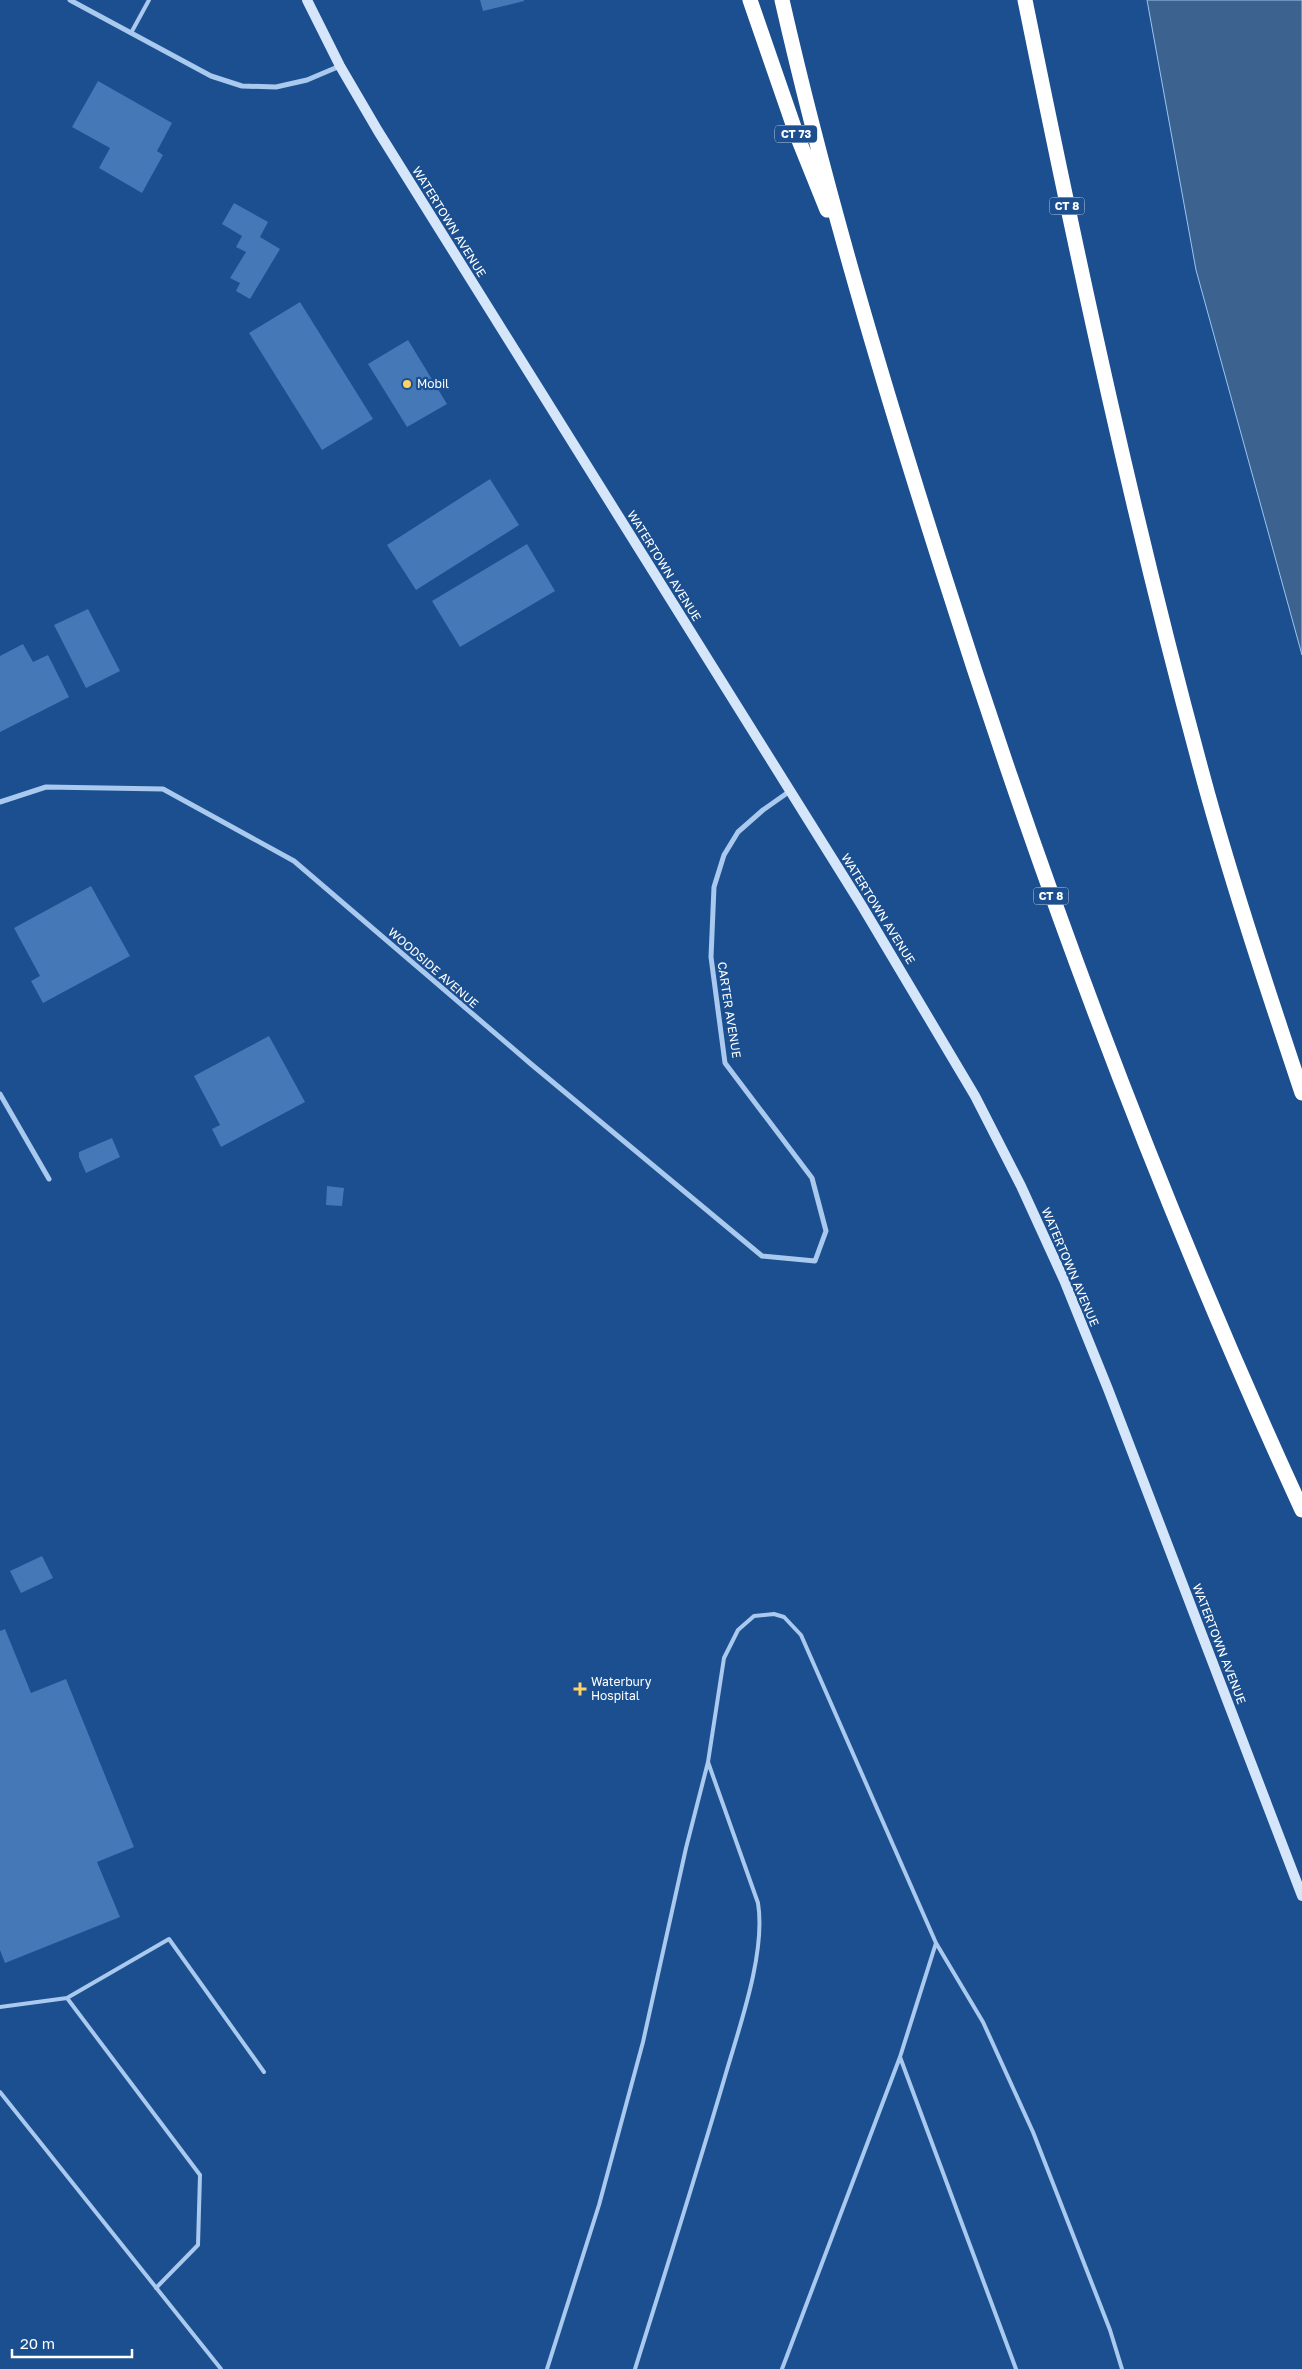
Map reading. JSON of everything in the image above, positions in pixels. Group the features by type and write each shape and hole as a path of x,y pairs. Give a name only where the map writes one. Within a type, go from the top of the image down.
{"highway":[{"name":"CT 73","path":"750,0 796,133 849,264"},
{"name":"CT 8","path":"782,0 849,264 914,482 1039,863 1111,1055 1185,1238 1268,1436 1302,1510"},
{"name":"CT 8","path":"1025,0 1108,393 1158,604 1209,797 1266,986 1302,1093"}],"main road":[{"name":"WATERTOWN AVENUE","path":"307,0 340,66 392,155 790,790 921,1003 975,1096 1064,1280 1302,1896"}],"street":[{"path":"70,0 212,76 242,86 269,87 284,85 307,80 340,66"},
{"name":"WOODSIDE AVENUE","path":"0,802 46,787 163,789 294,861 531,1064 762,1256 814,1261"},
{"name":"CARTER AVENUE","path":"790,790 738,832 724,855 714,887 711,957 725,1063 812,1178 826,1231 814,1261"},
{"path":"0,1094 49,1179"}],"lane":[{"path":"131,33 149,0"},
{"path":"547,2369 599,2205 641,2052 686,1848 708,1762 724,1658 738,1630 754,1616 774,1614 784,1617 801,1635 936,1943 983,2022 1033,2132 1106,2321 1122,2369"},
{"path":"635,2369 699,2168 750,1990 761,1921 758,1903 708,1762"},
{"path":"0,2007 67,1998 169,1939 264,2072"},
{"path":"782,2369 900,2057 936,1943"},
{"path":"67,1998 200,2176 198,2245 156,2288"},
{"path":"900,2057 1016,2369"},
{"path":"0,2092 221,2369"}],"water":[{"path":"1147,0 1302,0 1302,655 1196,270"}],"building":[{"path":"480,0 524,0 524,1 483,11"},
{"path":"98,81 172,123 157,151 163,155 142,193 99,168 110,148 72,127"},
{"path":"234,203 268,222 260,237 280,249 250,299 236,291 240,283 230,278 246,252 236,247 242,236 222,224"},
{"path":"300,302 373,419 322,450 249,333"},
{"name":"Mobil","path":"408,340 447,404 407,427 368,364"},
{"path":"490,479 519,525 416,590 387,545"},
{"path":"527,544 555,591 460,647 432,601"},
{"path":"88,609 120,671 86,688 54,625"},
{"path":"23,644 33,662 48,655 69,697 0,732 0,656"},
{"path":"91,886 130,956 43,1003 31,981 40,976 14,928"},
{"path":"269,1036 305,1102 221,1147 212,1129 220,1125 194,1076"},
{"path":"112,1138 120,1157 86,1173 79,1157 79,1152"},
{"path":"327,1186 344,1188 342,1206 326,1205"},
{"path":"42,1556 53,1578 21,1593 10,1571"},
{"path":"5,1629 31,1693 66,1679 134,1847 97,1862 120,1917 5,1963 0,1950 0,1631"}],"place":[{"name":"Mobil","path":"407,384"},
{"name":"Waterbury Hospital","path":"580,1689"}]}
